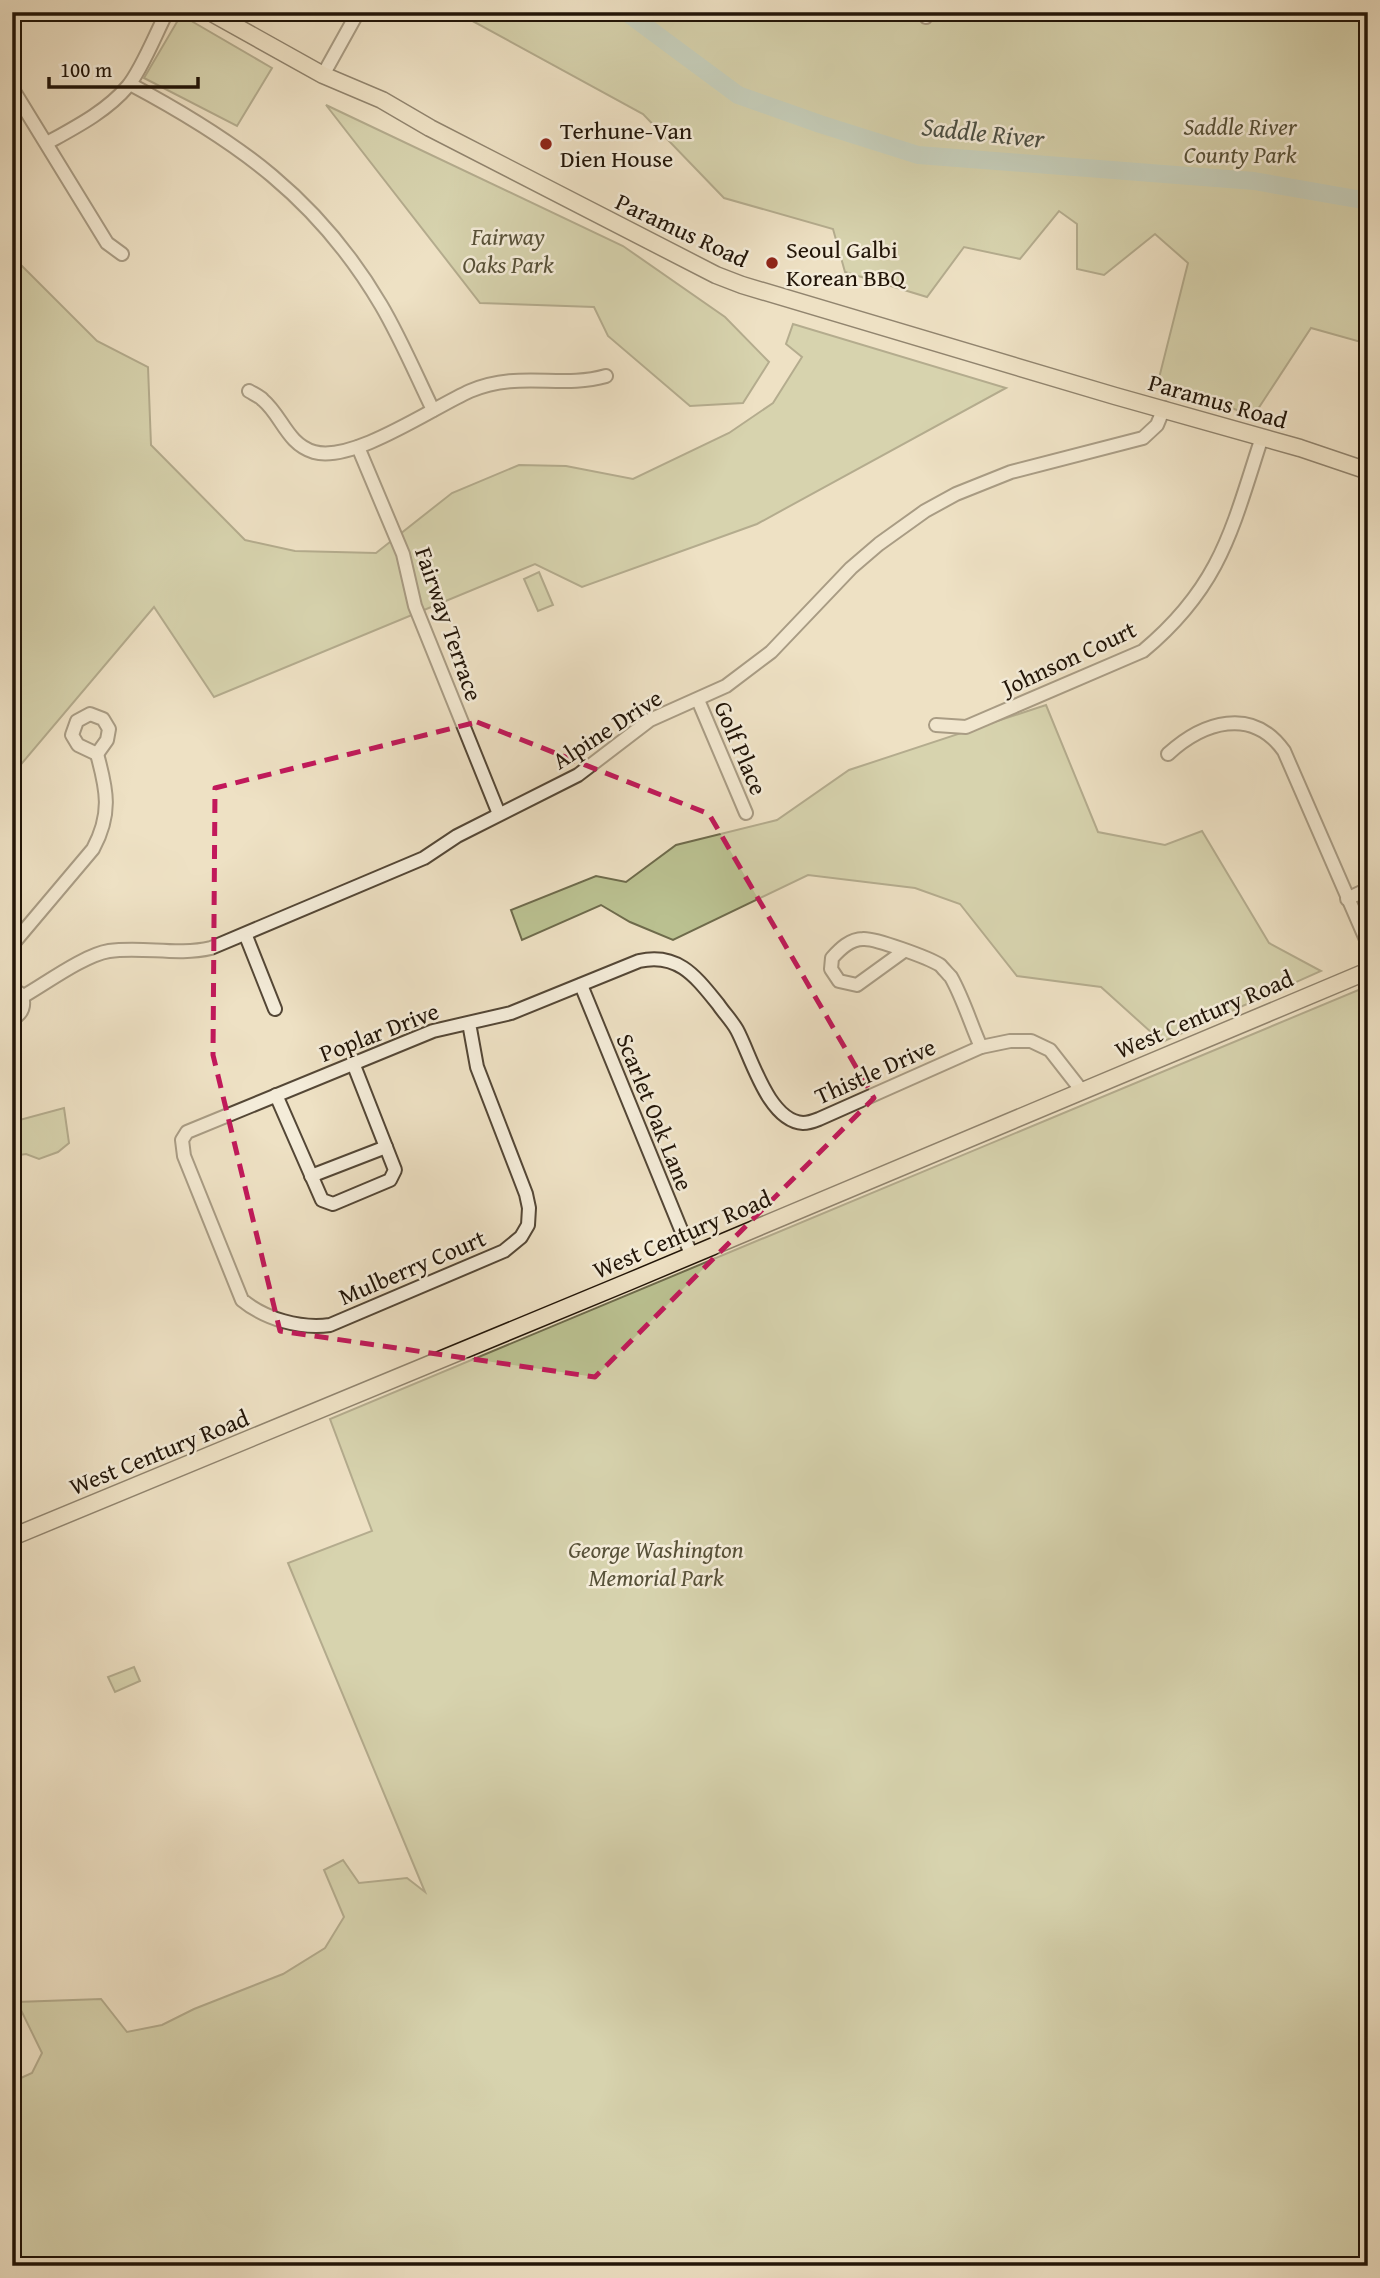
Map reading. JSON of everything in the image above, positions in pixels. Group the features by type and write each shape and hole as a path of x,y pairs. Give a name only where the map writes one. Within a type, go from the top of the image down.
{"main road":[{"name":"Paramus Road","path":"210,12 323,75 382,100 430,128 716,275 1368,471"},
{"name":"West Century Road","path":"12,1537 1368,971"}],"street":[{"path":"47,143 86,121 112,102 130,84 167,12"},
{"path":"323,75 358,12"},
{"path":"130,84 242,150 287,187 309,210 337,242 379,303 433,410"},
{"path":"12,88 107,243 122,254"},
{"path":"250,391 264,401 290,436 306,449 328,453 358,447 472,390 509,380 589,381 606,376"},
{"name":"Alpine Drive","path":"22,997 106,951 197,951 246,936 424,859 457,836 578,775 650,720 726,686 771,652 851,568 925,511 956,494 1011,472 1143,438 1157,425 1164,408"},
{"name":"Johnson Court","path":"936,725 965,727 1143,651 1166,632 1199,594 1222,554 1262,437"},
{"name":"Fairway Terrace","path":"358,447 403,554 415,606 499,814"},
{"name":"Golf Place","path":"698,700 746,813"},
{"path":"1168,754 1183,741 1222,724 1247,723 1269,734 1284,751 1346,899 1368,944"},
{"path":"12,945 93,849 100,836 107,803 97,754"},
{"path":"1346,899 1368,889"},
{"path":"246,936 275,1009"},
{"path":"904,951 857,985 839,981 831,969 832,958 852,941 865,938 904,951 940,965 950,977 981,1047"},
{"name":"Poplar Drive","path":"187,1163 181,1147 187,1132 433,1031 511,1013 654,957 673,961 697,978"},
{"name":"Thistle Drive","path":"697,978 736,1028 765,1091 776,1108 790,1119 804,1123 819,1119 981,1047 1021,1040 1041,1044 1057,1058 1082,1091"},
{"name":"Scarlet Oak Lane","path":"581,985 691,1254"},
{"path":"12,988 22,997 22,1010 12,1019"},
{"name":"Mulberry Court","path":"187,1163 242,1300 263,1315 307,1325 330,1325 495,1256 521,1237 528,1225 529,1208 477,1067 470,1023"},
{"path":"276,1095 321,1200 333,1204 390,1180 395,1170 353,1063"},
{"path":"311,1176 386,1147"}],"highlighted area":[{"path":"477,722 709,814 874,1098 595,1377 280,1331 213,1055 215,788"}],"green space":[{"name":"Saddle River County Park","path":"456,12 899,12 925,17 927,12 1368,12 1368,344 1311,328 1254,415 1157,386 1188,263 1155,234 1104,275 1077,269 1077,224 1059,211 1020,259 964,247 927,297 845,272 833,229 724,198 643,114"},
{"path":"181,15 272,68 237,126 144,78"},
{"name":"Fairway Oaks Park","path":"326,105 623,246 725,317 769,362 743,403 690,406 608,336 594,307 480,303"},
{"path":"12,256 97,341 148,367 151,445 245,540 295,551 376,553 452,493 519,465 566,466 633,479 729,433 773,403 802,357 786,344 793,324 1006,388 757,524 582,587 535,564 214,697 154,607 12,775"},
{"path":"539,572 553,605 538,611 524,579"},
{"path":"1046,705 1098,832 1165,845 1202,831 1269,943 1321,971 1162,1042 1101,987 1017,976 960,904 915,888 808,875 673,940 630,922 601,905 522,940 511,910 596,876 626,882 676,845 777,820 849,770"},
{"name":"George Washington Memorial Park","path":"1368,986 1368,2266 12,2266 12,2082 32,2073 42,2053 17,2002 101,1999 127,2032 162,2025 194,2009 283,1974 325,1948 344,1917 324,1870 343,1860 359,1883 407,1878 425,1892 288,1563 372,1531 330,1419"},
{"path":"64,1108 69,1143 58,1152 39,1159 26,1154 12,1156 12,1122"},
{"path":"134,1667 140,1681 115,1692 108,1677"}],"waterway":[{"name":"Saddle River","path":"626,12 738,95 918,155 1254,181 1368,201"}],"place":[{"name":"Terhune-Van Dien House","path":"546,144"},
{"name":"Seoul Galbi Korean BBQ","path":"772,263"}]}
